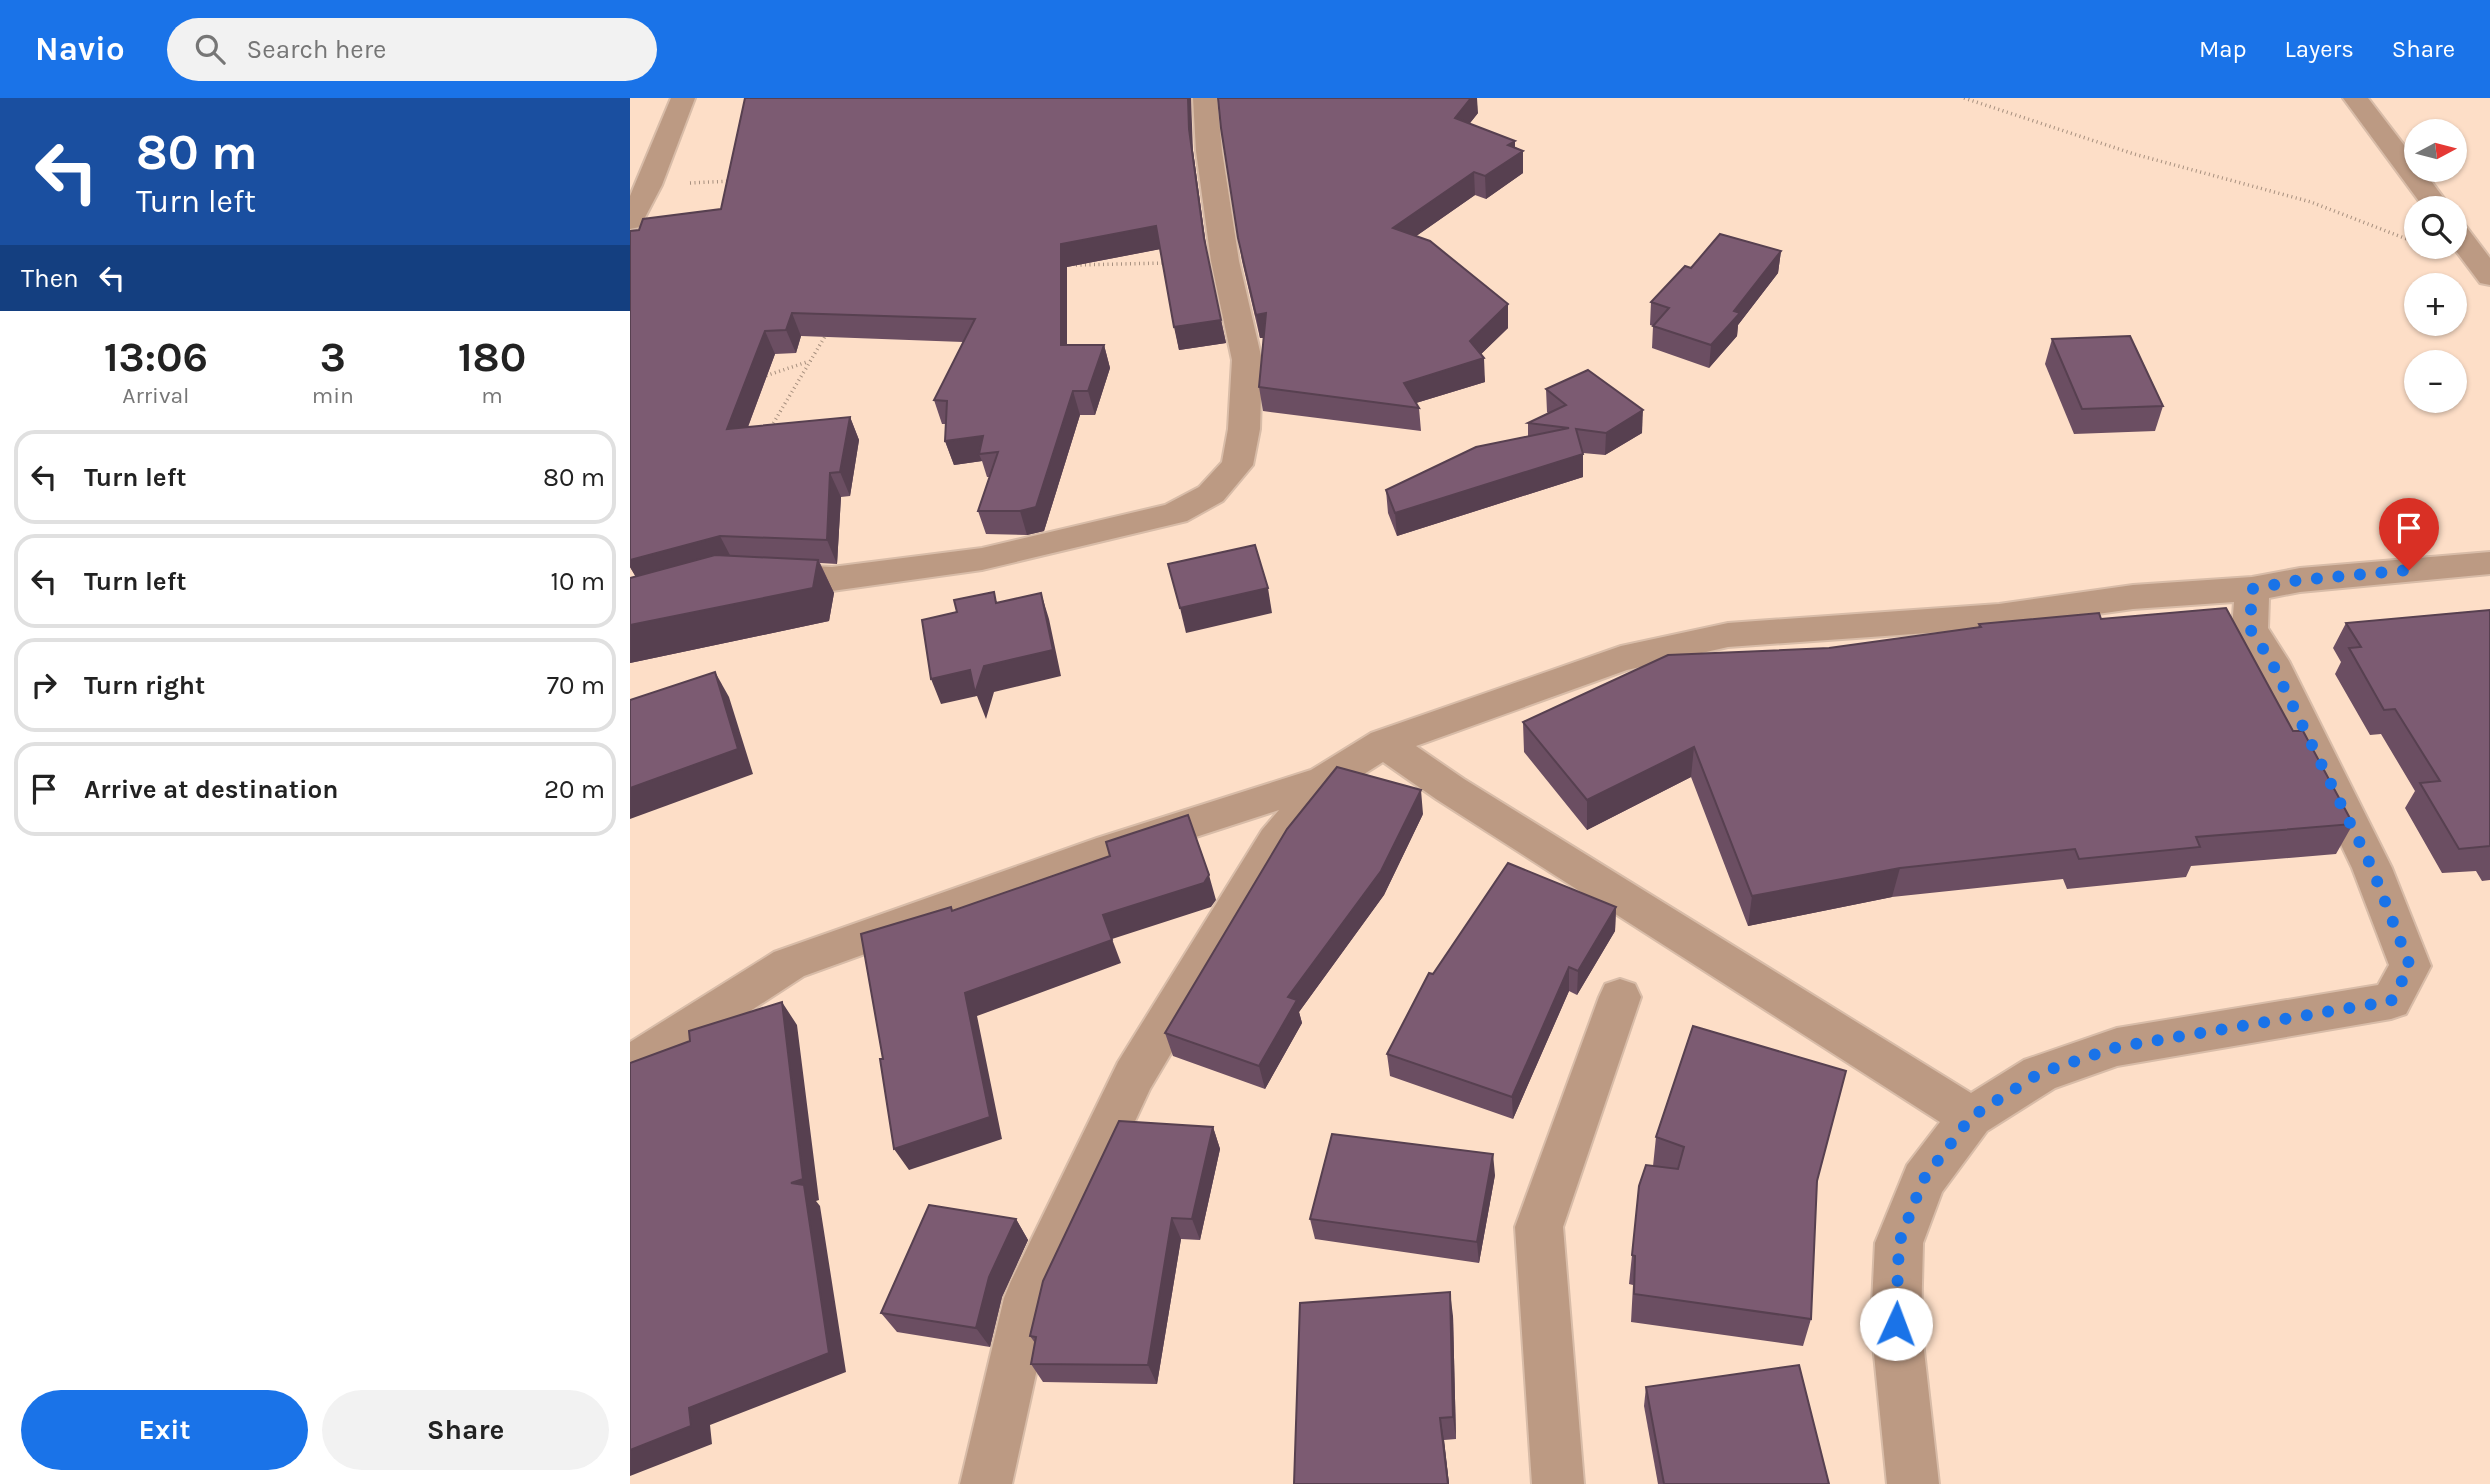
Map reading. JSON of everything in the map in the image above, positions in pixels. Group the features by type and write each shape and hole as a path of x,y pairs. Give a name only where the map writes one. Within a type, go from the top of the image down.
{"street":[{"path":"630,221 649,185 683,98"},
{"path":"745,575 832,579 982,559 1175,513 1211,494 1237,465 1244,429 1247,360 1225,261 1209,151 1205,98"},
{"path":"2354,98 2429,196"},
{"path":"2467,247 2490,277"},
{"path":"630,1065 789,964 1111,849 1325,780 1384,743 1621,659 1728,635 1999,616 2133,597 2252,589 2300,580 2490,563"},
{"path":"1913,1484 1896,1324 1899,1243 1923,1180 1971,1117 2040,1073 2117,1047 2391,1001 2410,966 2372,868 2271,661 2250,629 2252,589"},
{"path":"1384,743 1450,789 1971,1117"},
{"path":"986,1484 1028,1298 1133,1076 1276,841 1325,780"},
{"path":"1558,1484 1539,1227 1620,997"}],"path":[{"path":"1964,98 2134,154 2311,202 2404,238"},
{"path":"649,185 743,180"},
{"path":"1076,265 1225,261"},
{"path":"765,435 785,407 830,327"},
{"path":"758,379 808,362"}],"building":[{"path":"745,98 1188,98 1189,129 1204,238 1221,320 1174,327 1156,226 1061,244 1061,345 1104,345 1088,391 1073,391 1036,507 1020,511 978,511 998,452 979,454 983,436 945,441 947,401 934,400 975,319 792,313 786,330 765,331 727,429 850,417 840,472 830,473 827,540 720,536 630,560 630,231 639,230 643,219 721,209"},
{"path":"1218,98 1471,98 1455,118 1515,141 1508,145 1523,151 1485,176 1474,172 1393,228 1430,241 1508,304 1470,341 1484,358 1404,383 1419,408 1259,387 1266,313 1256,315 1238,238"},
{"path":"1720,234 1781,251 1734,311 1740,313 1711,345 1653,326 1669,308 1651,302 1685,266 1691,268"},
{"path":"2130,336 2163,406 2082,409 2052,339"},
{"path":"1588,370 1643,410 1606,433 1576,429 1583,454 1395,513 1386,490 1476,447 1569,428 1528,423 1566,405 1546,389"},
{"path":"1255,545 1268,588 1180,608 1168,564"},
{"path":"715,555 818,560 813,588 630,625 630,578"},
{"path":"994,592 996,603 1041,593 1053,650 984,666 975,693 970,670 931,679 922,620 957,612 954,600"},
{"path":"2226,608 2293,731 2303,731 2353,824 2196,837 2200,847 2079,859 2075,849 1900,868 1752,896 1694,747 1587,800 1523,722 1668,655 1829,648 1981,627 1979,624 2099,613 2101,619"},
{"path":"2490,610 2490,846 2459,849 2420,783 2440,781 2395,709 2384,710 2349,648 2361,647 2346,623"},
{"path":"715,672 738,749 630,788 630,700"},
{"path":"1337,767 1421,790 1381,871 1288,997 1297,1000 1259,1066 1165,1033 1287,829"},
{"path":"1188,815 1209,875 1204,883 1103,915 1112,940 965,993 990,1117 894,1149 880,1059 883,1059 861,934 951,907 952,911 1110,856 1106,842"},
{"path":"1508,863 1616,907 1578,971 1569,967 1512,1097 1387,1054 1429,973 1433,974"},
{"path":"782,1002 803,1179 791,1183 804,1185 829,1353 689,1408 691,1426 630,1450 630,1063 690,1041 689,1031"},
{"path":"1693,1026 1846,1071 1817,1181 1811,1319 1634,1294 1635,1256 1632,1255 1639,1186 1646,1165 1678,1169 1684,1147 1656,1137"},
{"path":"1119,1121 1213,1127 1192,1219 1172,1218 1148,1365 1031,1364 1036,1337 1030,1336 1043,1281"},
{"path":"1332,1134 1493,1154 1477,1242 1310,1219"},
{"path":"929,1205 1016,1219 989,1277 976,1328 881,1313"},
{"path":"1450,1292 1453,1417 1440,1418 1448,1484 1294,1484 1300,1303"},
{"path":"1799,1365 1829,1484 1664,1484 1646,1387"}],"route":[{"path":"1896,1324 1899,1243 1923,1180 1971,1117 2040,1073 2117,1047 2391,1001 2410,966 2372,868 2271,661 2250,629 2252,589 2300,580 2409,570"}]}
